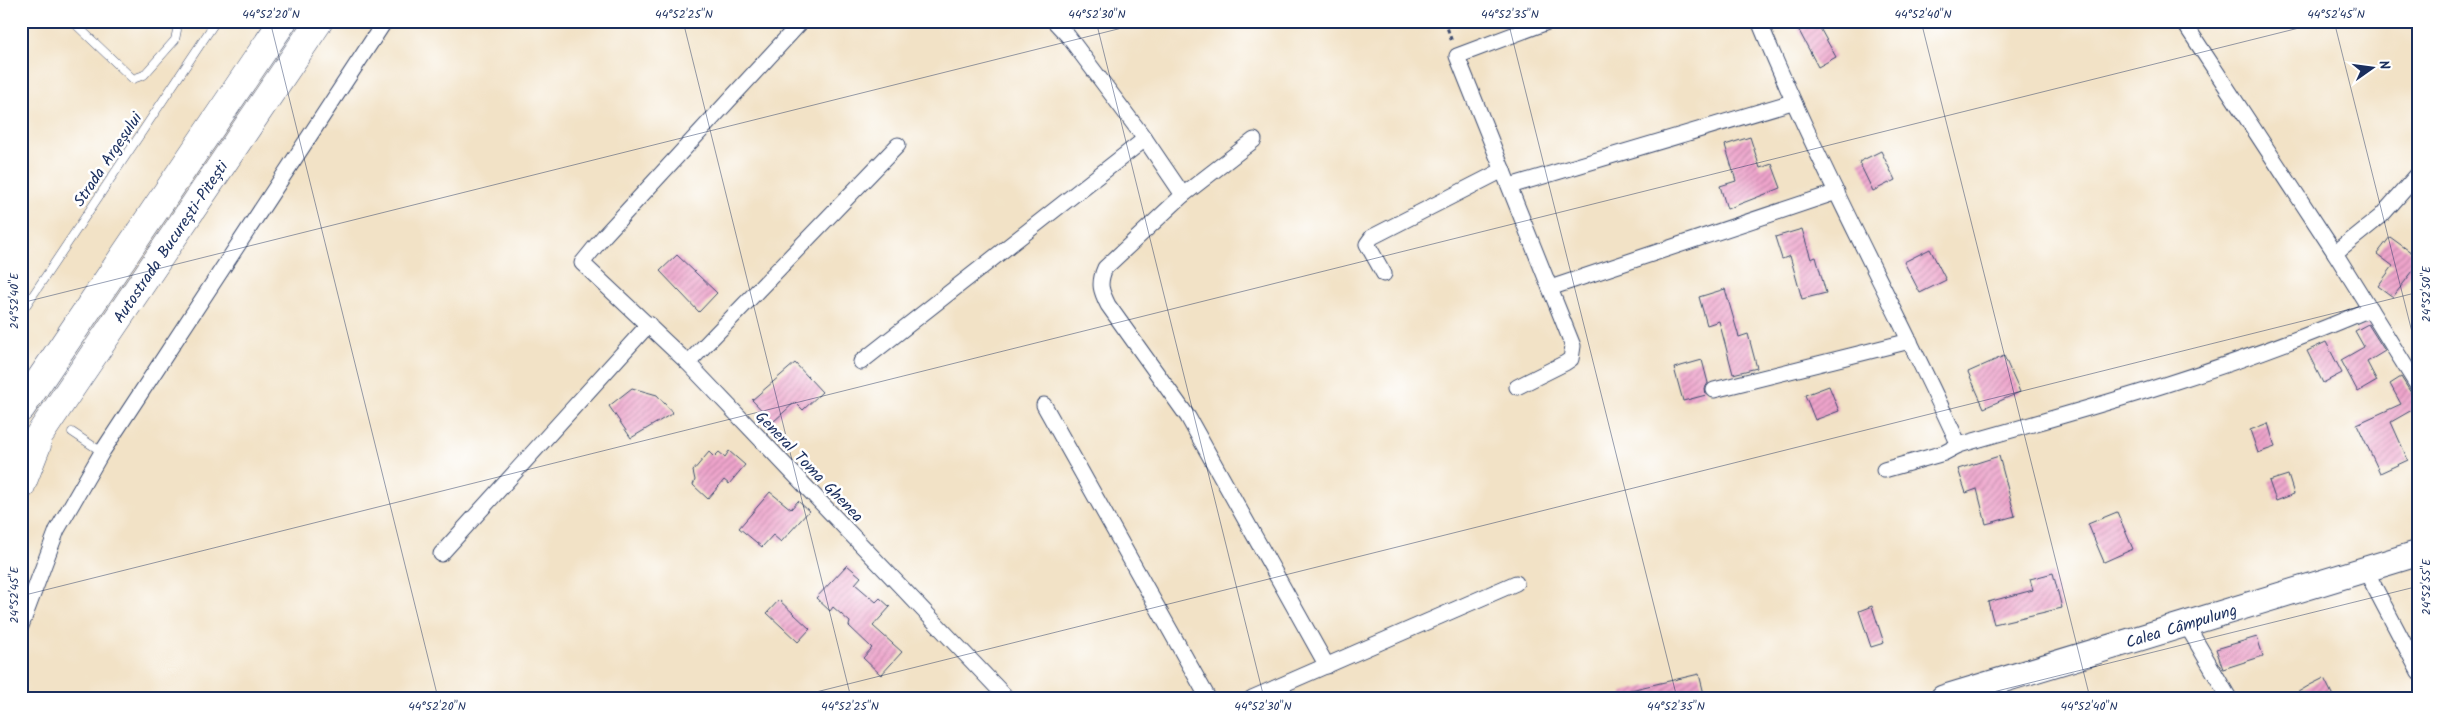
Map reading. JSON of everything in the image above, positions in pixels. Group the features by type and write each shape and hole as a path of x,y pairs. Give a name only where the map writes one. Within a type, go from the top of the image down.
{"highway":[{"name":"Autostrada București-Pitești","path":"22,406 282,21"},
{"name":"Autostrada București-Pitești","path":"21,462 318,21"},
{"path":"21,486 43,430"},
{"name":"Calea Câmpulung","path":"1943,698 2419,553"}],"street":[{"path":"21,626 57,530 102,452 386,21"},
{"name":"General Toma Ghenea","path":"802,21 604,236 582,263 649,324 688,363 1007,698"},
{"path":"1054,21 1068,36 1183,195"},
{"path":"1517,387 1566,363 1571,359 1573,353 1570,338 1457,56 1550,21"},
{"path":"1759,21 1792,102 1838,192 1959,445"},
{"path":"2183,21 2335,253 2419,388"},
{"path":"1510,186 1792,102"},
{"path":"861,362 1145,140"},
{"path":"1254,140 1183,195 1105,268 1100,278 1100,289 1108,305 1188,418 1327,666"},
{"path":"688,363 898,144"},
{"path":"1384,274 1367,244 1372,237 1503,170"},
{"path":"2335,253 2381,216 2419,173"},
{"path":"1550,288 1838,192"},
{"path":"1884,470 1944,453 1959,445 2083,411 2208,372 2305,337 2370,309"},
{"path":"441,554 649,324"},
{"path":"1714,390 1910,341"},
{"path":"1044,405 1208,698"},
{"path":"2365,569 2419,672"},
{"path":"1252,698 1516,583"},
{"path":"2186,624 2229,698"}],"lane":[{"path":"72,21 133,79 144,75 175,40 177,30 173,21"},
{"name":"Strada Argeșului","path":"21,313 216,21"},
{"path":"72,432 102,452"}],"path":[{"path":"1445,21 1457,56"}],"building":[{"path":"1794,21 1816,21 1836,57 1818,67"},
{"path":"1750,137 1760,168 1772,164 1781,188 1727,209 1720,186 1736,181 1725,145"},
{"path":"1881,151 1895,180 1873,191 1859,162"},
{"path":"1802,229 1811,259 1816,257 1826,293 1802,299 1790,256 1782,259 1775,237"},
{"path":"2390,237 2419,258 2419,263 2393,297 2378,286 2393,266 2377,254"},
{"path":"1930,249 1946,280 1920,293 1904,262"},
{"path":"677,255 717,293 699,312 660,271"},
{"path":"1725,289 1739,337 1748,334 1757,368 1733,374 1719,321 1707,325 1699,297"},
{"path":"2368,324 2385,351 2367,362 2377,381 2358,392 2341,360 2364,347 2355,331"},
{"path":"2326,342 2342,373 2323,383 2307,351"},
{"path":"2004,356 2020,392 1984,408 1968,372"},
{"path":"1702,360 1708,383 1705,388 1706,395 1683,401 1674,368"},
{"path":"795,363 822,392 803,410 795,402 773,422 752,400"},
{"path":"2401,377 2411,393 2419,397 2419,406 2391,422 2408,460 2380,473 2357,424 2401,404 2390,384"},
{"path":"1829,386 1839,411 1815,420 1805,395"},
{"path":"632,388 657,395 673,413 631,438 609,406"},
{"path":"2268,423 2275,447 2258,453 2250,430"},
{"path":"729,451 745,465 729,484 724,480 708,499 693,485 695,480 693,471 709,452 714,457 719,452 725,457"},
{"path":"1999,456 2015,516 1986,524 1977,489 1966,493 1958,469"},
{"path":"2288,475 2294,494 2276,501 2269,481"},
{"path":"770,492 791,509 798,501 809,511 781,542 773,535 762,547 739,528"},
{"path":"2117,512 2133,549 2104,562 2088,524"},
{"path":"847,565 861,577 855,584 876,602 880,598 890,607 873,626 902,652 881,675 863,658 872,648 849,626 850,622 833,607 830,611 816,598"},
{"path":"2053,573 2062,608 1994,624 1988,602 2033,590 2030,579"},
{"path":"779,600 810,629 798,642 767,613"},
{"path":"1872,606 1884,643 1871,647 1859,611"},
{"path":"2257,637 2263,656 2223,669 2216,649"},
{"path":"1699,674 1705,698 1623,698 1622,692"},
{"path":"2324,678 2334,698 2288,698 2310,685"}]}
